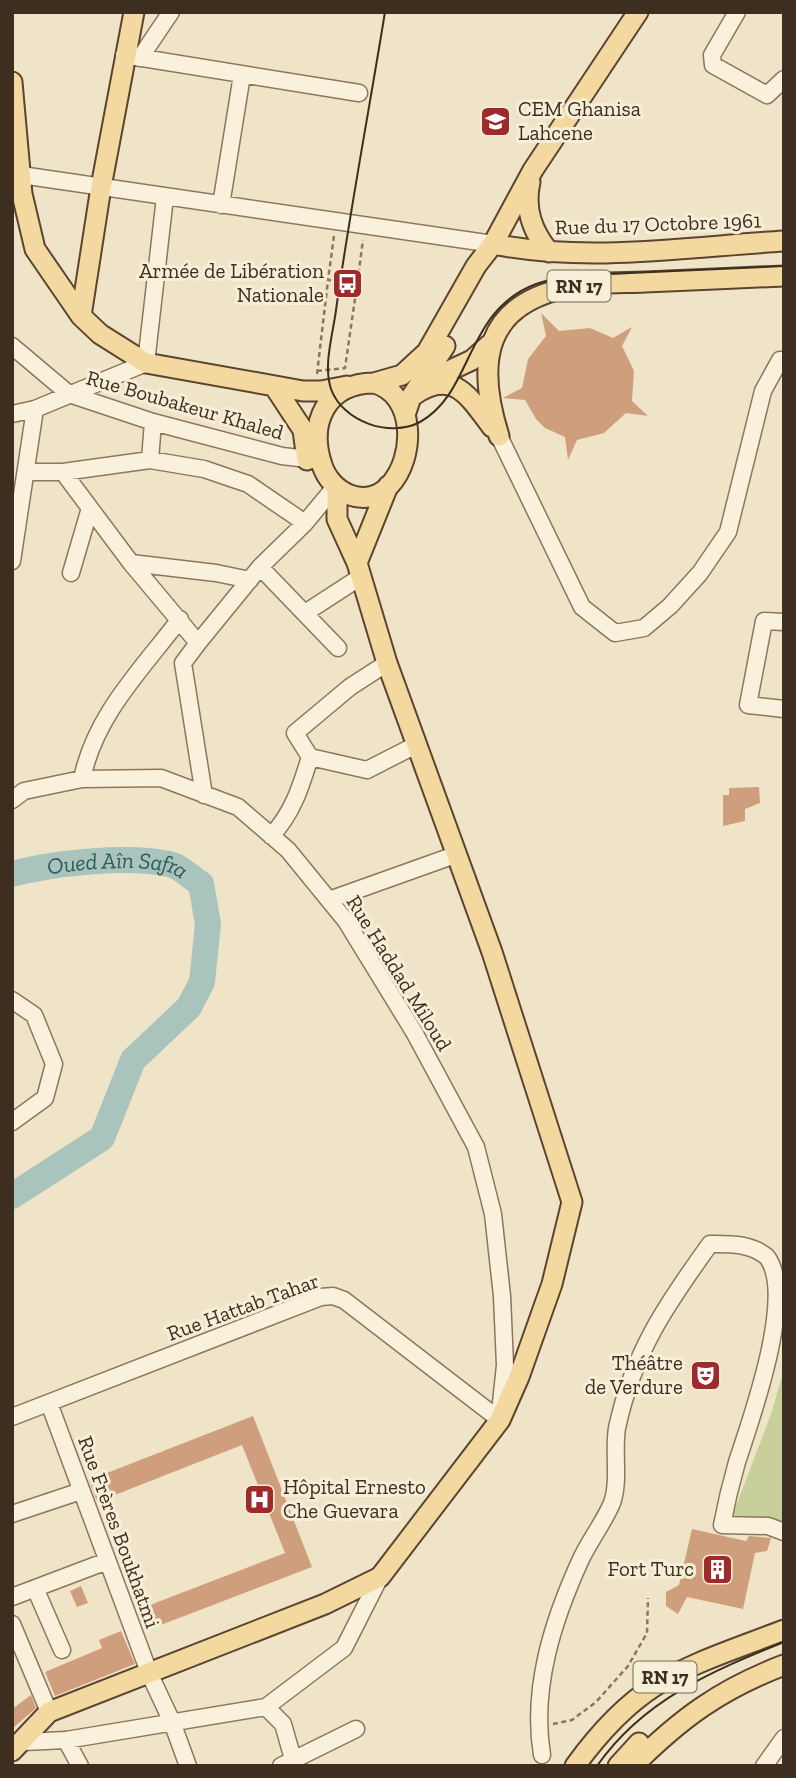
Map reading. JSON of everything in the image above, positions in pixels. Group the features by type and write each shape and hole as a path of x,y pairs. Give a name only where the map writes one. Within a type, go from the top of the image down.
{"main road":[{"path":"81,316 101,187 132,57 134,12"},
{"path":"12,82 26,218 35,249 81,316 100,334 146,363 312,391 373,383 402,375 419,362 476,266 493,244 533,170 638,12"},
{"path":"533,170 528,206 531,223 549,252"},
{"name":"Rue du 17 Octobre 1961","path":"493,244 584,254 784,241"},
{"path":"359,569 388,486 404,455 413,398 487,271 493,244"},
{"name":"RN 17","path":"499,436 486,376 491,343 506,320 519,309 550,292 571,287 784,276"},
{"path":"413,398 472,360 491,343"},
{"path":"373,383 413,398"},
{"path":"413,398 430,385 446,384 462,389 499,436"},
{"path":"274,386 305,404 319,432"},
{"path":"18,1747 49,1712 150,1675 326,1604 380,1577 499,1420 519,1377 552,1284 572,1202 543,1105 387,663 359,569 337,519 336,490 314,460 303,430 274,386"},
{"path":"314,460 326,405 347,386"},
{"path":"336,490 363,497 388,486"},
{"path":"587,1766 613,1732 669,1686 782,1631"},
{"name":"RN 17","path":"575,1766 615,1716 653,1685 704,1659 782,1631"},
{"name":"RN 17","path":"633,1766 687,1715 750,1678 784,1665"},
{"path":"618,1766 653,1730 691,1702 750,1678"}],"street":[{"path":"132,57 171,12"},
{"path":"737,12 712,55 713,65 767,95 784,79"},
{"path":"132,57 359,93"},
{"path":"221,205 242,75"},
{"path":"21,175 493,244"},
{"path":"12,414 35,408 146,363 165,197"},
{"path":"12,199 26,218"},
{"name":"Rue Boubakeur Khaled","path":"12,346 69,394 153,422 314,460"},
{"path":"499,436 582,607 615,633 644,628 700,573 728,532 764,391 780,360 784,360"},
{"path":"12,561 28,472 35,408"},
{"path":"150,460 153,422"},
{"path":"28,472 63,471 150,460 204,469 237,479 273,498 305,523"},
{"path":"63,471 131,564 198,643"},
{"path":"204,795 183,663 255,574 336,490"},
{"path":"72,573 90,508"},
{"path":"131,564 216,573 255,574 305,613 338,648"},
{"path":"305,613 359,569"},
{"path":"82,779 95,737 111,707 180,619"},
{"path":"784,622 764,621 748,705 784,709"},
{"path":"387,663 350,687 295,733 310,757 367,770 416,745"},
{"path":"271,836 284,822 300,791 310,757"},
{"name":"Rue Haddad Miloud","path":"16,791 82,779 161,778 237,807 288,850 346,921 414,1032 476,1147 493,1214 502,1296 505,1365 499,1420"},
{"path":"329,900 456,855"},
{"path":"12,1000 34,1014 54,1064 45,1098 12,1122"},
{"path":"542,1755 538,1701 548,1649 580,1563 612,1502 617,1430 645,1340 664,1308 710,1244 739,1243 767,1257 775,1272 782,1301 776,1352 737,1463 722,1525 768,1526 784,1532"},
{"name":"Rue Hattab Tahar","path":"12,1417 321,1297 333,1296 344,1300 499,1420"},
{"name":"Rue Frères Boukhatmi","path":"49,1403 150,1675 172,1722 188,1766"},
{"path":"12,1514 81,1491"},
{"path":"12,1597 107,1561"},
{"path":"18,1747 266,1707 344,1648 380,1577"},
{"path":"35,1588 62,1650"},
{"path":"12,1624 49,1712"},
{"path":"266,1707 283,1724 291,1763 356,1729"},
{"path":"764,1766 784,1738"},
{"path":"66,1740 80,1766"}],"path":[{"path":"312,391 317,371 335,223"},
{"path":"317,371 345,368 365,226"},
{"path":"328,280 357,285"},
{"path":"538,1728 572,1720 596,1702 628,1666 648,1633 648,1598"}],"green space":[{"path":"784,1369 784,1529 731,1519 771,1414"}],"building":[{"path":"541,313 559,331 590,328 613,338 632,327 622,346 634,371 632,401 648,416 626,413 604,433 577,440 568,460 565,437 545,428 525,400 503,398 522,388 528,359 546,336"},
{"path":"759,787 760,803 745,809 745,821 723,826 723,795 729,795 729,788"},
{"path":"253,1416 312,1567 145,1631 137,1610 285,1553 242,1445 97,1502 89,1480"},
{"name":"Fort Turc","path":"692,1529 746,1541 749,1536 771,1538 767,1551 755,1553 743,1609 687,1597 678,1614 666,1606 666,1592 679,1585"},
{"path":"81,1586 88,1603 77,1607 70,1591"},
{"path":"121,1631 135,1664 55,1696 45,1672 102,1648 99,1640"},
{"path":"31,1695 36,1708 12,1729 12,1709"}],"waterway":[{"name":"Oued Aîn Safra","path":"12,874 112,860 152,861 173,865 201,884 208,924 202,982 189,1007 133,1060 102,1138 12,1196"}],"tram line":[{"path":"385,12 328,360 331,389 337,401 357,418 382,427 408,427 438,409 451,392 482,332 495,313 513,296 536,284 583,275 784,266"},
{"path":"597,1766 615,1743 657,1705 731,1664 784,1642"}],"place":[{"name":"CEM Ghanisa Lahcene","path":"495,121"},
{"name":"Armée de Libération Nationale","path":"347,283"},
{"name":"Théâtre de Verdure","path":"706,1375"},
{"name":"Hôpital Ernesto Che Guevara","path":"260,1499"},
{"name":"Fort Turc","path":"717,1569"}]}
